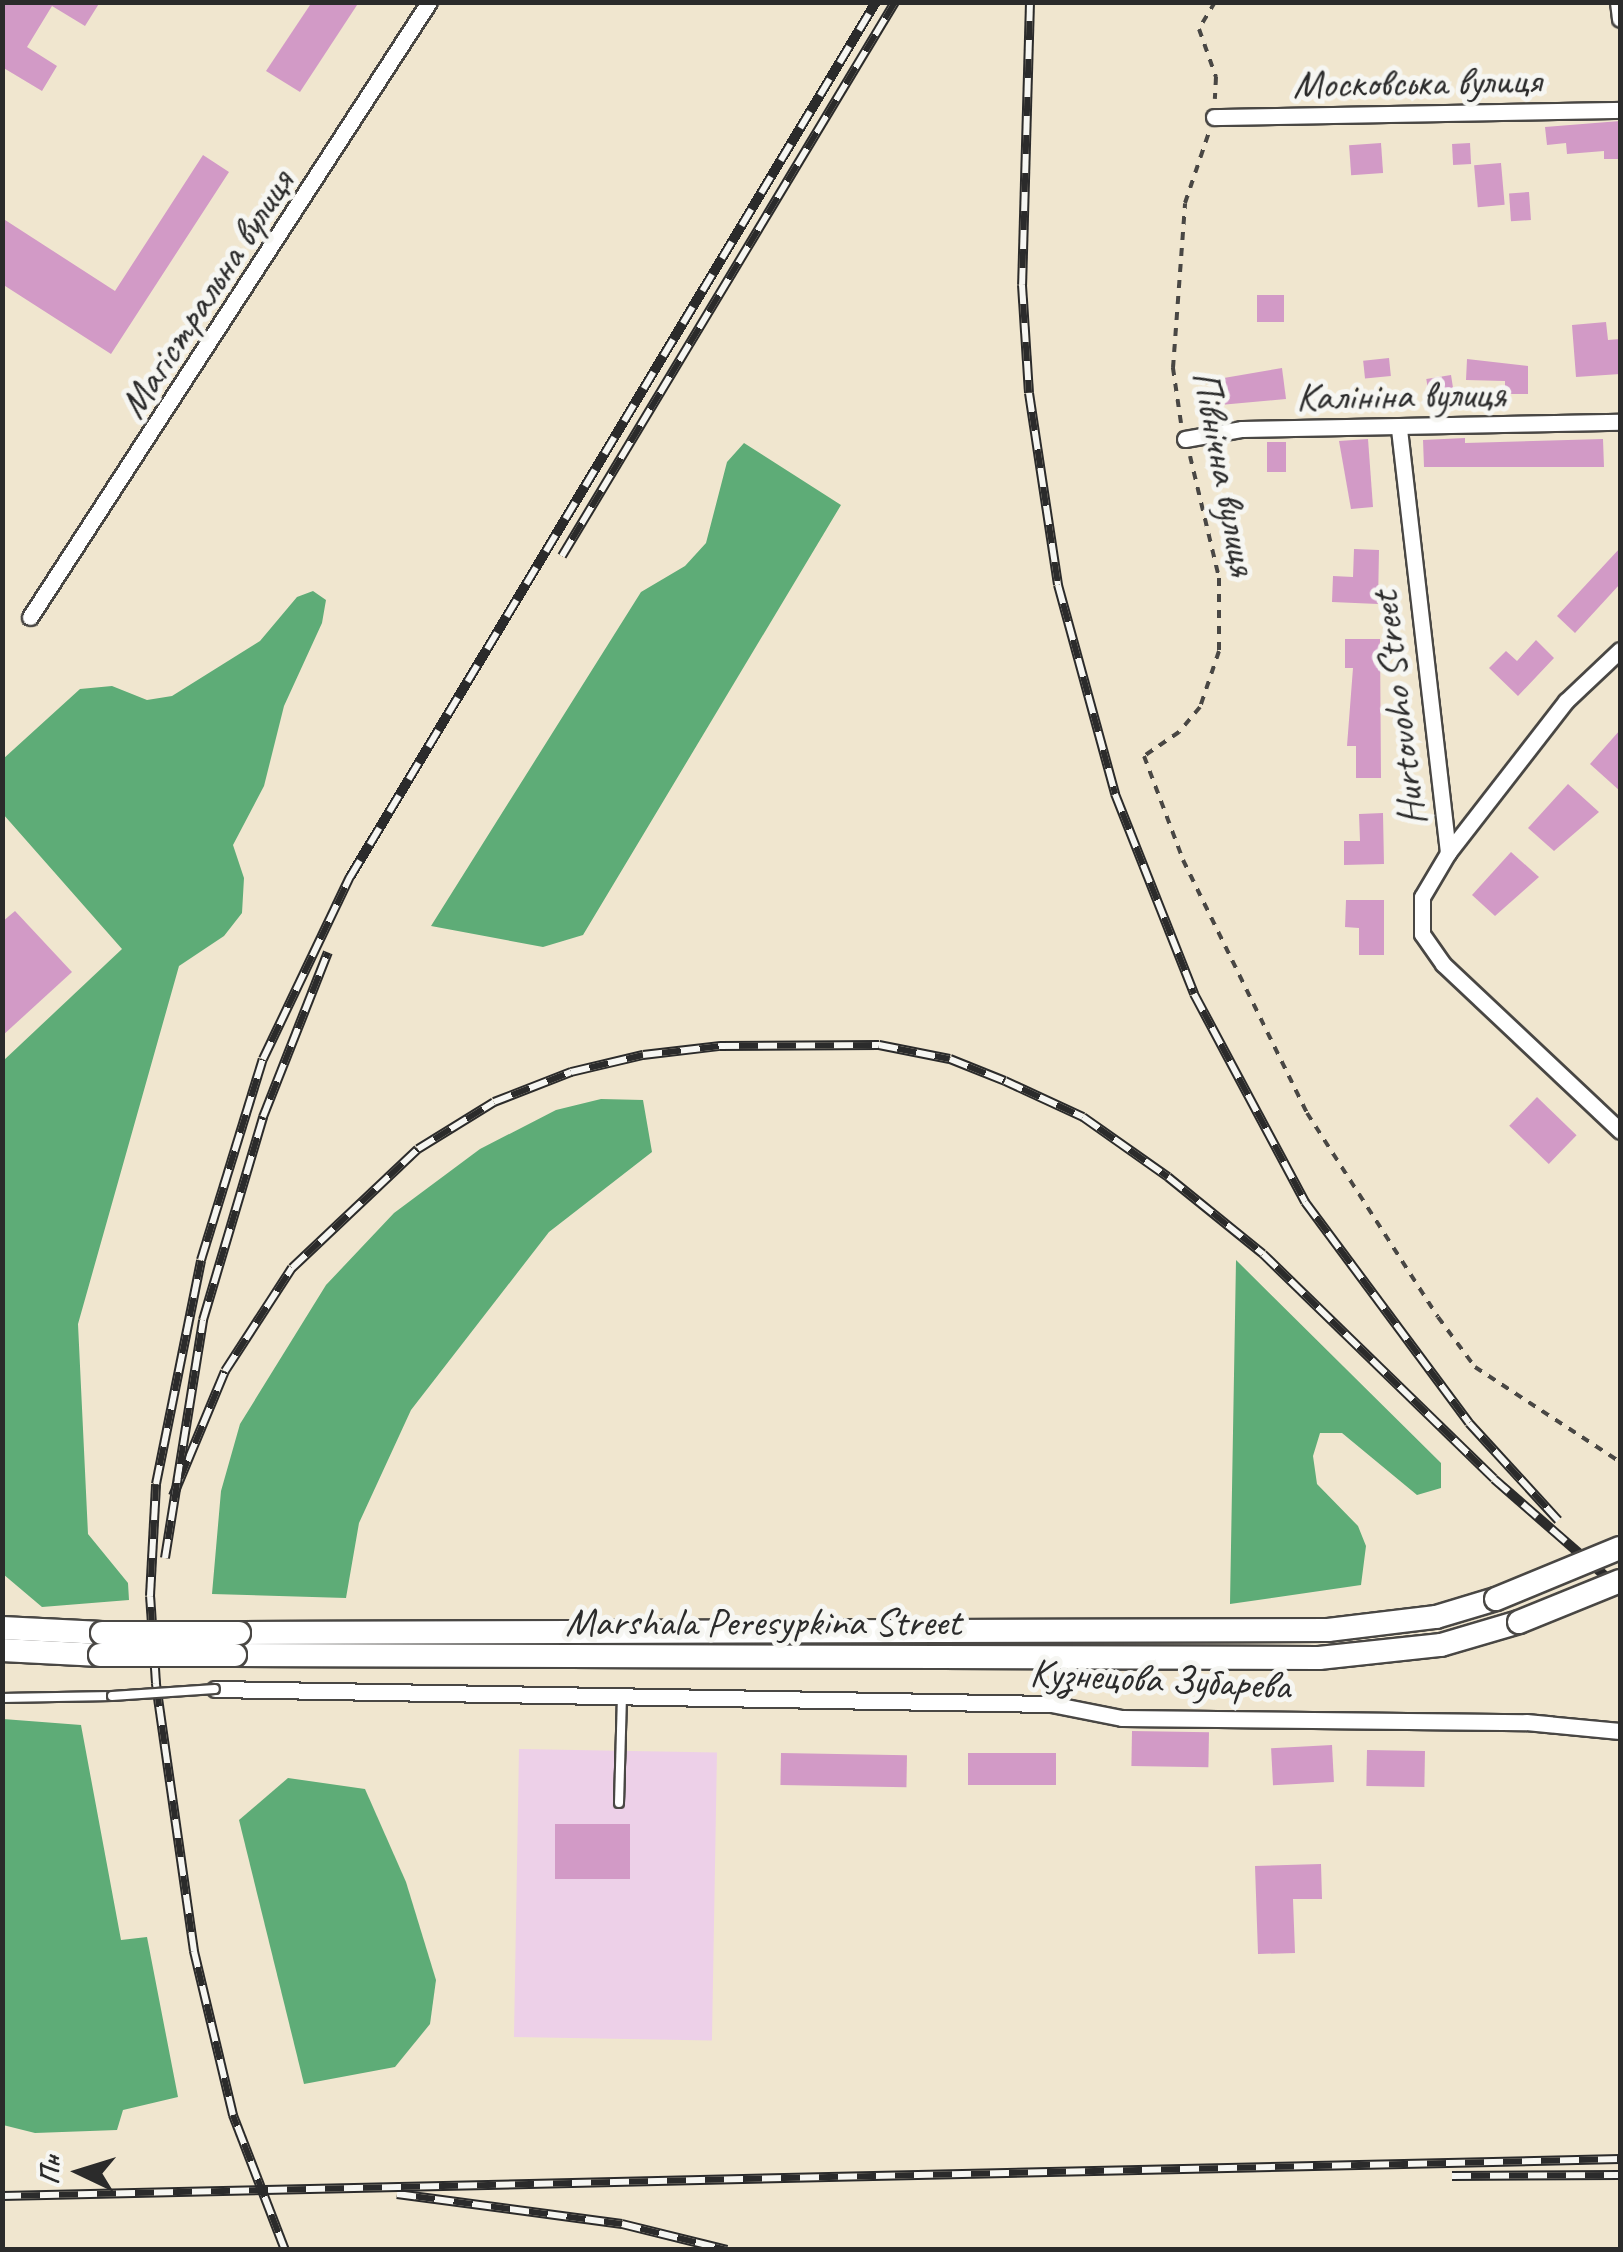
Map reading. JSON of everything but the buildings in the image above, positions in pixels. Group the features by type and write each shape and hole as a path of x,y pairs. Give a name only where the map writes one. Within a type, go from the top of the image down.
{"main road":[{"name":"Marshala Peresypkina Street","path":"2,1650 101,1644 1328,1630 1436,1617 1496,1598 1620,1548"},
{"name":"Marshala Peresypkina Street","path":"237,1644 1300,1658 1404,1652 1519,1622 1620,1581"},
{"name":"Marshala Peresypkina Street","path":"2,1628 101,1644"}],"street":[{"name":"Магістральна вулиця","path":"30,617 430,2"},
{"path":"1618,2 1620,19"},
{"name":"Московська вулиця","path":"1214,117 1620,110"},
{"name":"Калініна вулиця","path":"1185,439 1242,429 1620,422"},
{"name":"Hurtovoho Street","path":"1400,429 1448,853 1422,896 1419,914 1429,949 1620,1132"},
{"path":"1448,853 1566,700 1620,650"},
{"path":"1608,1119 1620,1105"},
{"name":"Кузнецова Зубарева","path":"215,1689 622,1693 1050,1704 1165,1719 1526,1722 1620,1730"}],"lane":[{"path":"2,1698 215,1689"},
{"path":"619,1803 622,1693"}],"path":[{"name":"Північна вулиця","path":"1214,2 1199,29 1216,77 1214,117 1184,203 1173,368 1185,439 1219,578 1219,651 1200,707 1179,732 1144,756 1183,860 1307,1113 1438,1317 1475,1367 1620,1462"}],"shaded area":[{"path":"519,1749 717,1752 712,2040 514,2037"}],"green space":[{"path":"744,443 841,505 583,935 543,947 431,926 641,592 685,566 706,543 727,462"},
{"path":"313,591 326,600 322,623 284,706 264,786 233,845 244,878 242,913 224,936 179,966 78,1324 88,1534 128,1583 129,1600 42,1607 3,1574 3,1061 122,949 3,814 3,759 80,689 112,686 147,700 172,696 260,641 297,597"},
{"path":"601,1099 643,1100 652,1152 549,1232 411,1410 359,1523 346,1598 212,1594 221,1491 240,1424 326,1285 394,1213 480,1149 556,1110"},
{"path":"1236,1260 1441,1463 1441,1488 1417,1495 1342,1433 1320,1433 1313,1456 1317,1484 1358,1526 1366,1546 1361,1585 1230,1604"},
{"path":"3,1719 81,1725 121,1940 147,1937 178,2097 123,2110 117,2130 35,2133 3,2125"},
{"path":"288,1778 365,1789 406,1882 436,1980 430,2024 395,2067 304,2084 239,1820"}],"railway":[{"path":"285,2250 233,2115 194,1951 156,1683 150,1596 156,1484 201,1260 263,1059 350,877 876,2"},
{"path":"562,556 895,2"},
{"path":"1030,2 1022,285 1029,393 1058,585 1115,794 1194,994 1305,1202 1469,1423 1558,1520"},
{"path":"165,1558 203,1320 263,1117 328,952"},
{"path":"173,1496 225,1371 292,1268 418,1149 494,1102 571,1072 643,1055 720,1046 879,1045 950,1059 1005,1081 1083,1117 1168,1177 1263,1254 1494,1479 1620,1589"},
{"path":"2,2196 1620,2159"},
{"path":"1452,2176 1620,2175"},
{"path":"397,2194 622,2224 727,2250"}]}
